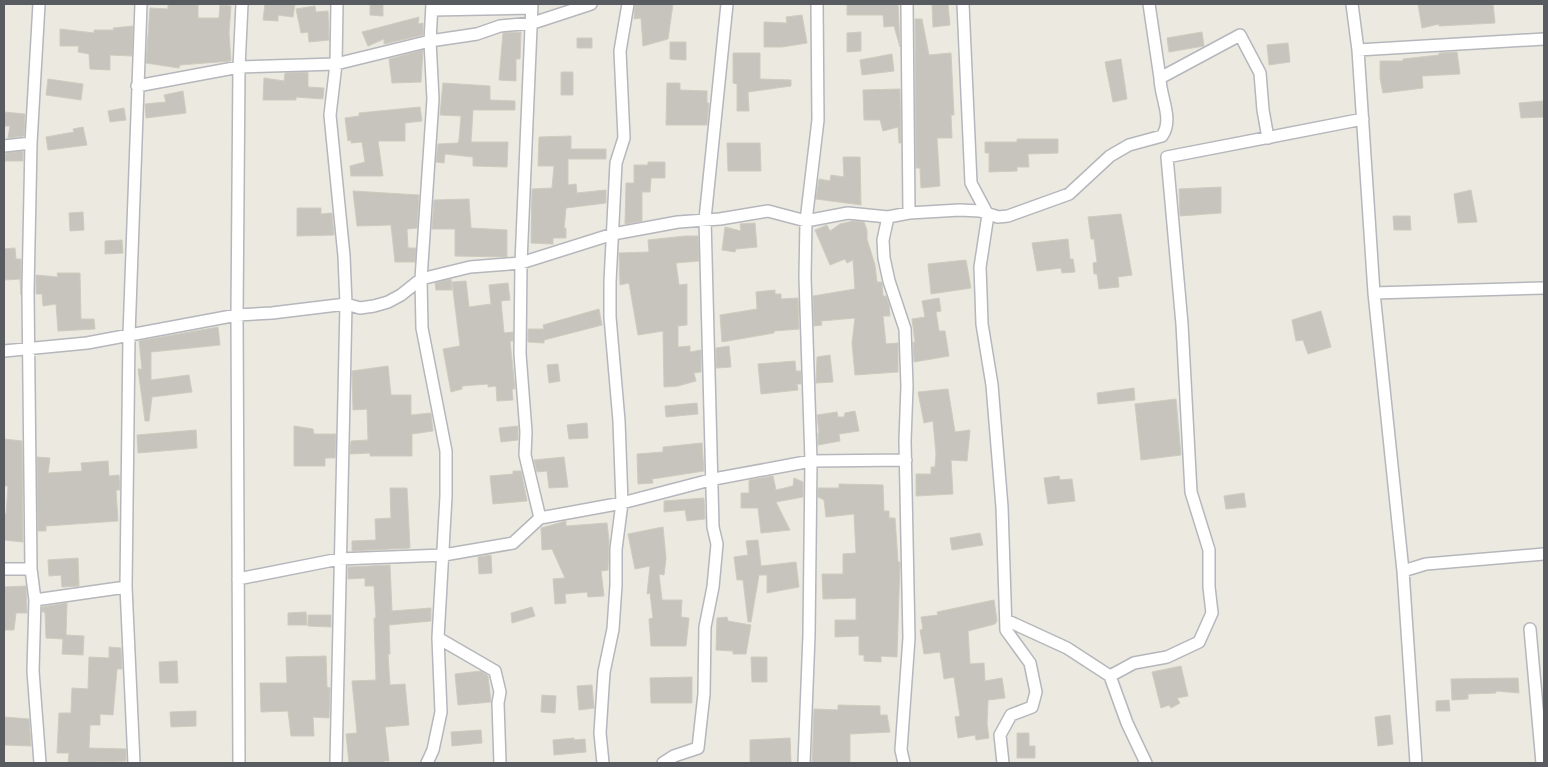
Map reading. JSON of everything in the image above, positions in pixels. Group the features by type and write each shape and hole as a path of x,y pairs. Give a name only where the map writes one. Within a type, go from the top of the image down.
{"street":[{"path":"39,4 31,143 28,292 32,569 35,600 33,671 40,763"},
{"path":"134,763 126,587 129,335 140,4"},
{"path":"240,763 237,315 239,67 242,4"},
{"path":"336,763 346,304 344,256 330,114 336,64 337,4"},
{"path":"137,86 239,67 336,64 430,41 477,34 500,26 533,23 591,4"},
{"path":"603,763 600,732 604,672 613,629 616,549 622,503 619,421 610,317 616,163 624,138 620,51 628,4"},
{"path":"664,763 674,756 698,748 704,694 705,627 713,586 717,544 713,528 714,478 705,219 727,4"},
{"path":"804,763 809,635 811,461 805,277 806,221 818,120 817,4"},
{"path":"907,4 909,213"},
{"path":"963,4 971,183 988,215 980,267 982,324 992,385 1002,507 1006,630 1030,663 1036,692 1032,707 1011,715 1000,735 1003,763"},
{"path":"4,351 129,335 237,315 272,313 346,304 360,308 388,302 421,279 470,267 521,264 613,234 678,222 720,219 768,210 806,221 848,213 888,217 909,213 960,210 980,211 998,217 1024,213 1069,194 1110,156 1129,145 1162,136 1168,122 1160,89 1149,4"},
{"path":"1352,4 1358,50 1374,294 1402,570 1416,763"},
{"path":"427,763 433,750 441,712 438,638 444,555 446,451 432,369 425,345 421,279 433,99 430,41 432,7 532,6 533,23 521,264 520,354 526,432 525,455 540,518"},
{"path":"1160,78 1240,35 1260,73 1263,110 1268,138"},
{"path":"1358,50 1544,39"},
{"path":"1110,676 1134,663 1167,657 1199,642 1212,613 1209,587 1209,550 1191,492 1182,324 1167,157 1363,119"},
{"path":"4,146 31,143"},
{"path":"888,217 883,240 884,258 889,281 905,329 909,638 901,750 904,763"},
{"path":"1374,294 1544,288"},
{"path":"238,578 339,559 444,555 513,543 540,518 622,503 714,478 811,461 906,460"},
{"path":"1402,570 1426,564 1544,554"},
{"path":"4,568 32,569"},
{"path":"35,600 126,587"},
{"path":"1006,620 1067,648 1110,676 1127,722 1146,763"},
{"path":"1530,628 1542,763"},
{"path":"438,638 495,671 500,692 498,719 500,763"}],"building":[{"path":"168,4 198,5 198,18 219,18 220,5 231,6 229,33 231,61 180,65 179,68 146,63 150,8 168,9"},
{"path":"265,4 295,4 293,17 278,15 278,21 263,20"},
{"path":"370,4 383,4 383,16 370,15"},
{"path":"635,4 673,4 668,39 643,46 641,18 634,19"},
{"path":"898,4 900,47 894,26 884,27 883,15 847,15 847,5"},
{"path":"932,4 948,4 950,25 933,27"},
{"path":"1418,4 1493,4 1495,23 1439,26 1439,24 1422,28"},
{"path":"315,6 316,12 328,11 329,40 309,42 308,32 301,33 296,9"},
{"path":"802,15 807,43 782,47 764,47 764,22 787,23 786,17"},
{"path":"419,17 418,24 423,23 423,35 384,44 384,39 368,46 362,32"},
{"path":"915,19 922,19 929,55 951,53 954,115 951,115 952,138 937,138 940,186 921,188 920,168 916,168"},
{"path":"133,26 132,56 110,55 110,70 90,69 89,54 78,52 79,46 60,46 60,29 94,33 94,30 114,30 113,28"},
{"path":"521,32 520,59 516,59 516,81 499,80 503,33"},
{"path":"861,32 861,51 847,52 847,33"},
{"path":"1202,32 1204,46 1169,52 1167,38"},
{"path":"577,38 592,38 592,48 577,48"},
{"path":"670,42 686,42 686,60 670,59"},
{"path":"1288,43 1290,62 1269,65 1267,45"},
{"path":"423,50 421,82 392,83 389,59"},
{"path":"1457,52 1460,74 1422,76 1423,88 1383,93 1380,78 1380,61 1403,61 1403,59 1439,55 1439,53"},
{"path":"733,53 760,53 760,79 791,80 791,86 748,92 749,111 737,111 737,84 733,83"},
{"path":"892,54 894,71 862,75 860,60"},
{"path":"1121,59 1127,99 1113,102 1105,62"},
{"path":"308,72 308,87 324,88 323,99 296,97 296,100 263,100 264,78 284,81 285,73"},
{"path":"561,72 573,72 573,95 561,95"},
{"path":"48,79 83,84 81,100 46,95"},
{"path":"443,83 490,86 490,100 515,101 515,110 473,110 471,142 508,142 507,167 473,166 473,157 445,154 444,163 436,162 438,144 458,143 459,140 461,116 440,115"},
{"path":"667,83 680,83 680,90 707,91 707,103 709,103 707,125 666,125"},
{"path":"900,89 901,143 899,143 898,127 883,131 880,120 864,120 863,90"},
{"path":"183,91 186,113 146,118 145,104 166,102 164,95"},
{"path":"1543,101 1544,117 1521,118 1519,103"},
{"path":"420,107 422,121 405,123 405,141 378,141 383,176 351,176 350,166 365,162 362,142 351,143 351,140 348,141 345,118 359,116 359,113"},
{"path":"124,108 126,120 110,122 108,111"},
{"path":"4,112 25,114 24,136 8,138 10,126 4,126"},
{"path":"83,127 87,145 48,150 46,137 74,132 73,129"},
{"path":"571,136 571,149 606,149 606,159 568,159 568,185 576,184 577,193 606,190 606,203 566,208 564,228 566,228 566,238 553,238 553,244 531,243 532,189 552,188 554,166 538,166 539,137"},
{"path":"1017,139 1058,139 1058,153 1028,154 1029,167 1017,167 1017,171 989,172 989,153 985,153 985,142 1017,142"},
{"path":"727,143 760,143 761,171 728,171"},
{"path":"23,151 23,161 5,161 6,153"},
{"path":"843,157 860,157 861,205 816,199 819,179 830,181 831,175 844,177"},
{"path":"648,162 665,162 665,178 651,178 650,192 642,192 642,221 625,224 626,183 634,183 634,165 648,165"},
{"path":"1221,187 1221,213 1180,216 1179,189"},
{"path":"1471,190 1477,222 1458,223 1454,194"},
{"path":"353,191 419,195 417,228 407,229 408,248 416,248 415,262 395,262 391,225 357,226"},
{"path":"469,199 471,228 507,230 507,257 455,256 455,229 432,229 434,200"},
{"path":"297,208 321,208 321,214 332,213 334,235 297,236"},
{"path":"83,212 84,230 70,231 69,213"},
{"path":"1121,214 1132,275 1118,277 1119,287 1099,289 1097,274 1094,274 1093,263 1097,262 1094,239 1091,239 1088,217"},
{"path":"1393,216 1410,216 1411,230 1394,230"},
{"path":"853,221 864,222 867,230 867,239 875,265 877,282 882,282 883,296 886,296 889,304 890,316 883,316 886,344 898,343 898,372 855,375 852,343 855,318 821,321 822,325 814,326 813,296 855,289 853,260 847,263 845,259 830,265 815,230 827,225 830,231 840,224"},
{"path":"755,223 757,247 736,249 735,252 722,250 725,227 741,231 740,224"},
{"path":"698,236 699,261 676,263 679,285 687,284 687,325 678,326 678,347 690,346 690,352 701,350 701,372 694,373 696,381 678,386 664,387 663,331 638,335 629,283 620,285 619,253 649,252 648,240"},
{"path":"1068,239 1070,259 1073,259 1075,272 1062,273 1061,268 1037,271 1032,243"},
{"path":"122,240 123,253 105,254 105,241"},
{"path":"15,248 16,259 21,259 21,295 20,279 4,280 4,249"},
{"path":"966,260 971,288 931,294 928,264"},
{"path":"57,273 80,273 81,319 94,319 95,329 58,331 56,304 43,306 42,294 36,294 36,275 58,277"},
{"path":"451,279 452,290 436,290 435,283"},
{"path":"466,281 469,307 491,304 489,285 508,283 510,300 501,301 504,333 513,332 513,341 510,341 515,389 512,389 513,400 497,401 496,386 488,387 488,384 462,386 462,389 451,392 443,349 460,346 452,282"},
{"path":"775,290 775,294 781,294 781,299 798,298 799,329 774,331 774,333 722,342 720,315 757,309 756,292"},
{"path":"939,298 941,311 936,312 939,331 945,331 949,356 914,362 913,342 915,342 912,319 925,317 922,301"},
{"path":"599,309 602,325 544,340 544,343 528,342 528,329 544,329 543,325"},
{"path":"1321,311 1331,347 1308,354 1303,340 1296,341 1292,320"},
{"path":"218,327 220,345 151,352 151,380 189,375 192,392 152,397 149,421 145,421 138,369 142,369 139,341"},
{"path":"729,346 731,367 716,368 716,348"},
{"path":"830,355 833,382 816,383 817,357"},
{"path":"795,361 796,371 801,371 801,384 797,384 798,390 761,394 758,364"},
{"path":"558,364 560,381 549,383 547,365"},
{"path":"388,366 391,395 411,395 411,415 431,413 433,431 412,434 412,456 370,456 370,453 350,454 351,441 368,440 367,409 353,410 352,371"},
{"path":"1134,388 1135,400 1098,404 1097,393"},
{"path":"948,389 955,432 970,430 967,461 951,460 953,494 916,496 916,474 931,474 931,467 935,467 936,454 933,421 924,423 918,392"},
{"path":"1176,399 1181,455 1141,460 1135,404"},
{"path":"697,403 698,414 666,417 665,406"},
{"path":"855,411 859,431 839,434 840,441 818,445 817,415 837,412 838,417 844,417 845,413"},
{"path":"587,423 588,438 569,439 567,425"},
{"path":"294,426 313,429 314,434 336,434 335,458 325,458 325,466 294,466"},
{"path":"518,426 518,440 501,442 499,428"},
{"path":"196,430 197,448 138,453 137,435"},
{"path":"4,439 22,441 23,542 4,540 4,514 6,514 8,486 4,486"},
{"path":"702,443 704,471 652,479 653,483 638,484 637,454 663,452 663,447"},
{"path":"37,457 50,458 48,473 82,471 81,463 108,461 109,476 119,475 120,490 116,490 118,521 46,526 46,531 38,531"},
{"path":"564,457 568,487 549,488 547,471 537,472 534,460"},
{"path":"513,471 521,471 527,501 493,504 490,476 513,474"},
{"path":"773,476 776,490 793,486 794,478 803,482 803,497 776,502 790,530 761,533 758,508 741,508 741,493 749,493 749,480"},
{"path":"1059,476 1060,480 1072,479 1075,501 1048,504 1044,478"},
{"path":"839,484 883,485 884,511 889,511 889,518 895,518 898,562 900,562 897,657 881,656 881,662 864,661 864,655 859,655 859,636 835,637 835,620 856,620 856,598 823,599 822,574 843,574 843,554 856,553 854,514 826,517 824,500 818,497 818,488 839,488"},
{"path":"390,488 407,488 410,548 352,551 352,541 376,540 375,519 391,518"},
{"path":"1244,493 1246,507 1226,509 1224,496"},
{"path":"704,498 705,519 687,521 685,510 664,512 664,501"},
{"path":"566,521 566,526 607,523 609,541 608,570 601,571 604,596 588,597 587,592 565,594 566,603 555,604 553,579 565,578 552,549 542,550 541,528"},
{"path":"663,527 666,558 664,575 659,574 662,600 682,600 681,617 689,618 686,646 651,646 649,619 653,618 650,593 647,594 650,566 635,569 628,534"},
{"path":"980,533 983,545 952,550 950,538"},
{"path":"758,540 761,566 796,562 799,587 767,593 767,575 759,575 751,622 748,622 743,580 737,580 734,557 748,555 746,541"},
{"path":"491,555 492,573 479,574 478,557"},
{"path":"78,558 79,586 62,587 61,575 49,576 48,560"},
{"path":"390,565 392,611 431,608 431,621 389,625 390,685 405,684 409,725 385,727 389,761 384,761 384,763 349,763 346,734 357,733 352,681 376,680 374,618 376,618 374,586 365,586 365,578 348,579 348,567"},
{"path":"26,586 27,613 16,613 14,630 4,630 4,587"},
{"path":"994,600 997,621 995,624 968,631 970,664 984,663 985,681 1002,678 1005,698 988,700 987,724 989,738 976,740 975,735 958,738 955,717 960,716 954,677 944,679 940,652 924,654 920,630 923,629 921,617 938,615 937,612"},
{"path":"67,603 66,635 84,636 83,655 62,654 63,639 46,638 45,612 42,612 42,607"},
{"path":"532,607 535,616 512,623 511,613"},
{"path":"306,612 307,625 288,625 288,613"},
{"path":"308,615 331,615 331,627 308,626"},
{"path":"727,617 728,621 751,625 746,654 733,654 733,651 716,650 717,618"},
{"path":"109,647 121,648 122,669 117,669 113,715 100,714 100,725 90,725 89,748 126,749 126,761 68,763 69,753 57,753 59,713 71,713 72,688 88,689 89,657 109,658"},
{"path":"326,656 327,687 330,688 329,718 313,717 314,736 291,736 288,711 261,712 260,683 287,683 286,657"},
{"path":"751,657 767,657 767,682 752,682"},
{"path":"177,661 178,683 160,683 159,662"},
{"path":"1181,666 1188,696 1177,698 1180,703 1171,708 1169,705 1161,708 1152,672"},
{"path":"481,671 488,676 491,702 458,705 455,674"},
{"path":"692,677 692,703 651,703 650,678"},
{"path":"1518,678 1519,693 1496,691 1496,693 1468,694 1468,699 1452,700 1451,679"},
{"path":"592,685 594,708 579,710 577,686"},
{"path":"542,695 556,696 555,713 541,712"},
{"path":"1449,700 1450,711 1436,711 1436,701"},
{"path":"838,705 880,706 880,715 887,715 890,732 850,734 850,763 812,763 814,709 838,710"},
{"path":"196,711 196,726 171,727 170,712"},
{"path":"1390,715 1393,744 1378,746 1375,717"},
{"path":"4,717 29,719 31,746 4,745"},
{"path":"481,730 482,743 452,746 451,732"},
{"path":"1017,733 1029,733 1029,746 1035,746 1035,758 1017,758"},
{"path":"574,738 574,740 585,739 586,752 554,755 553,740"},
{"path":"790,738 791,763 750,763 750,740"}]}
